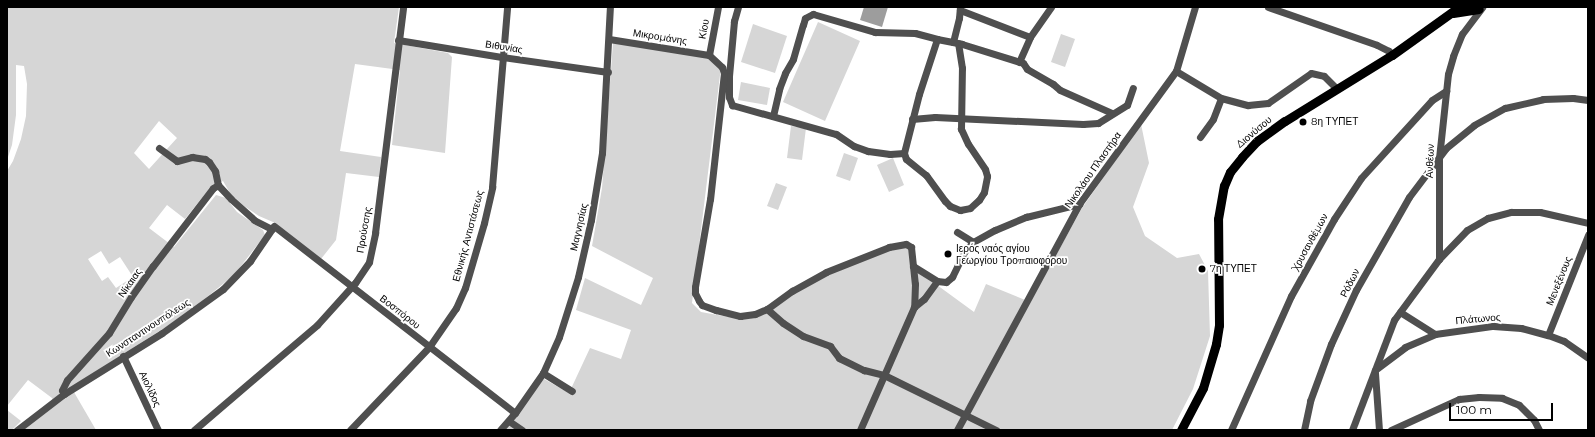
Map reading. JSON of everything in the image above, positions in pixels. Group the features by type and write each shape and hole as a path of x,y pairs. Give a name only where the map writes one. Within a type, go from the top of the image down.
{"main road":[{"path":"1457,9 1480,8"},
{"name":"Διονύσου","path":"1181,430 1203,388 1218,334 1218,219 1224,186 1230,172 1257,141 1336,88 1392,55 1457,9"}],"street":[{"name":"Προύσσης","path":"194,430 239,394 317,325 351,287 368,262 373,247 403,7"},
{"name":"Εθνικής Αντιστάσεως","path":"350,430 429,347 456,308 472,266 492,188 507,7"},
{"name":"Μαγνησίας","path":"500,430 515,413 543,373 563,325 592,220 602,147 608,72 610,7"},
{"name":"Κίου","path":"709,55 718,7"},
{"path":"738,7 734,21 729,76 730,101 736,106 836,134 854,146 890,154 904,153"},
{"path":"1020,62 1030,38 1051,7"},
{"name":"Νικολάου Πλαστήρα","path":"957,430 1079,204 1176,71 1195,7"},
{"path":"1270,7 1377,45 1389,51 1392,55"},
{"path":"937,39 912,119 904,153 906,159 926,175 950,206 960,210 970,208 979,200 984,192 987,176 985,169 968,144 961,129 962,68 955,42 960,8 1030,38"},
{"name":"Ανθέων","path":"1439,259 1439,158 1446,90 1453,56 1462,34 1480,8"},
{"path":"773,116 778,89 785,72 793,59 802,25 809,15 820,11 875,32 915,33 955,42 1023,63 1027,69 1053,84 1060,90 1112,113"},
{"name":"Μικρομάνης","path":"609,39 709,55"},
{"name":"Βιθυνίας","path":"398,40 502,58 608,72"},
{"path":"709,55 722,67 724,73 710,199 695,293 702,305 732,315 755,314 767,309 792,291 826,272 889,247 909,245 912,249 915,284 914,307 860,430"},
{"path":"1176,71 1221,98 1248,105 1268,103 1311,73 1324,76 1336,88"},
{"path":"912,119 935,117 1083,124 1098,123 1108,118 1112,113 1128,105 1133,88"},
{"name":"Χρυσανθέμων","path":"1231,430 1291,296 1334,219 1361,178 1432,100 1446,90"},
{"path":"1200,137 1213,119 1221,98"},
{"name":"Ρόδων","path":"1304,430 1310,401 1315,387 1331,344 1356,290 1409,197 1439,158 1459,136 1489,116 1505,108 1543,99 1573,98 1588,100"},
{"path":"159,148 177,161 192,157 205,160 213,166 218,185"},
{"name":"Βοσπόρου","path":"218,185 254,220 273,228 515,413"},
{"name":"Νίκαιας","path":"64,394 62,390 67,380 109,333 131,297 149,272 213,188 218,185"},
{"path":"913,266 937,281 946,282 950,280 964,252 973,242 995,230 1026,217 1079,204"},
{"path":"1352,430 1390,328 1439,259 1467,230 1488,218 1511,212 1540,212 1588,223"},
{"name":"Κωνσταντινουπόλεως","path":"17,430 64,394 162,333 222,289 250,261 273,228"},
{"path":"957,232 973,242"},
{"name":"Μενεξένους","path":"1548,335 1588,235"},
{"path":"914,307 924,300 937,281"},
{"path":"767,309 782,323 804,336 830,346 839,358 864,370 884,375 996,430"},
{"path":"1400,312 1435,334"},
{"name":"Πλάτωνος","path":"1374,371 1405,347 1435,334 1494,326 1521,328 1548,335 1564,341 1588,358"},
{"name":"Αιολίδος","path":"123,356 158,430"},
{"path":"1374,371 1379,430"},
{"path":"543,373 572,391"},
{"path":"1393,430 1459,398 1479,396 1502,398 1519,405 1534,420 1539,430"},
{"path":"509,420 522,430"}],"shaded area":[{"path":"7,7 399,7 394,43 448,53 452,57 445,153 392,145 400,70 355,64 340,151 381,157 379,177 346,173 336,240 321,259 273,222 259,216 244,206 230,193 223,181 213,186 205,194 185,219 167,205 149,228 174,247 216,195 226,198 237,212 263,230 265,235 234,275 207,297 169,325 71,387 96,430 26,430 25,428 55,404 52,398 28,380 7,406 7,171 13,161 21,139 26,116 27,84 24,66 16,65 16,115 12,145 7,160","holes":["159,121 177,138 149,169 134,153","101,251 109,264 120,257 133,277 116,288 108,277 102,281 88,259"]},
{"path":"864,7 888,7 882,27 860,20"},
{"path":"818,22 860,41 825,121 783,102"},
{"path":"753,24 787,36 775,73 741,62"},
{"path":"1061,34 1075,39 1065,67 1051,62"},
{"path":"613,43 702,56 714,61 721,67 692,303 701,312 729,317 747,319 764,315 811,282 849,264 900,246 909,247 911,266 974,312 986,284 1030,302 1082,208 1141,124 1149,163 1133,207 1145,236 1177,258 1199,254 1208,271 1210,336 1193,389 1172,430 503,430 544,379 569,393 590,348 621,359 631,330 576,310 585,278 641,305 653,278 592,246 602,188"},
{"path":"741,82 770,88 767,105 738,100"},
{"path":"791,126 806,128 802,160 787,158"},
{"path":"844,153 858,158 850,181 836,176"},
{"path":"893,158 904,185 889,192 877,165"},
{"path":"776,183 787,187 778,210 767,206"},
{"path":"7,410 21,421 12,430 7,430"}],"place":[{"name":"8η ΤΥΠΕΤ","path":"1303,122"},
{"name":"Ιερός ναός αγίου Γεωργίου Τροπαιοφόρου","path":"948,254"},
{"name":"7η ΤΥΠΕΤ","path":"1202,269"}]}
